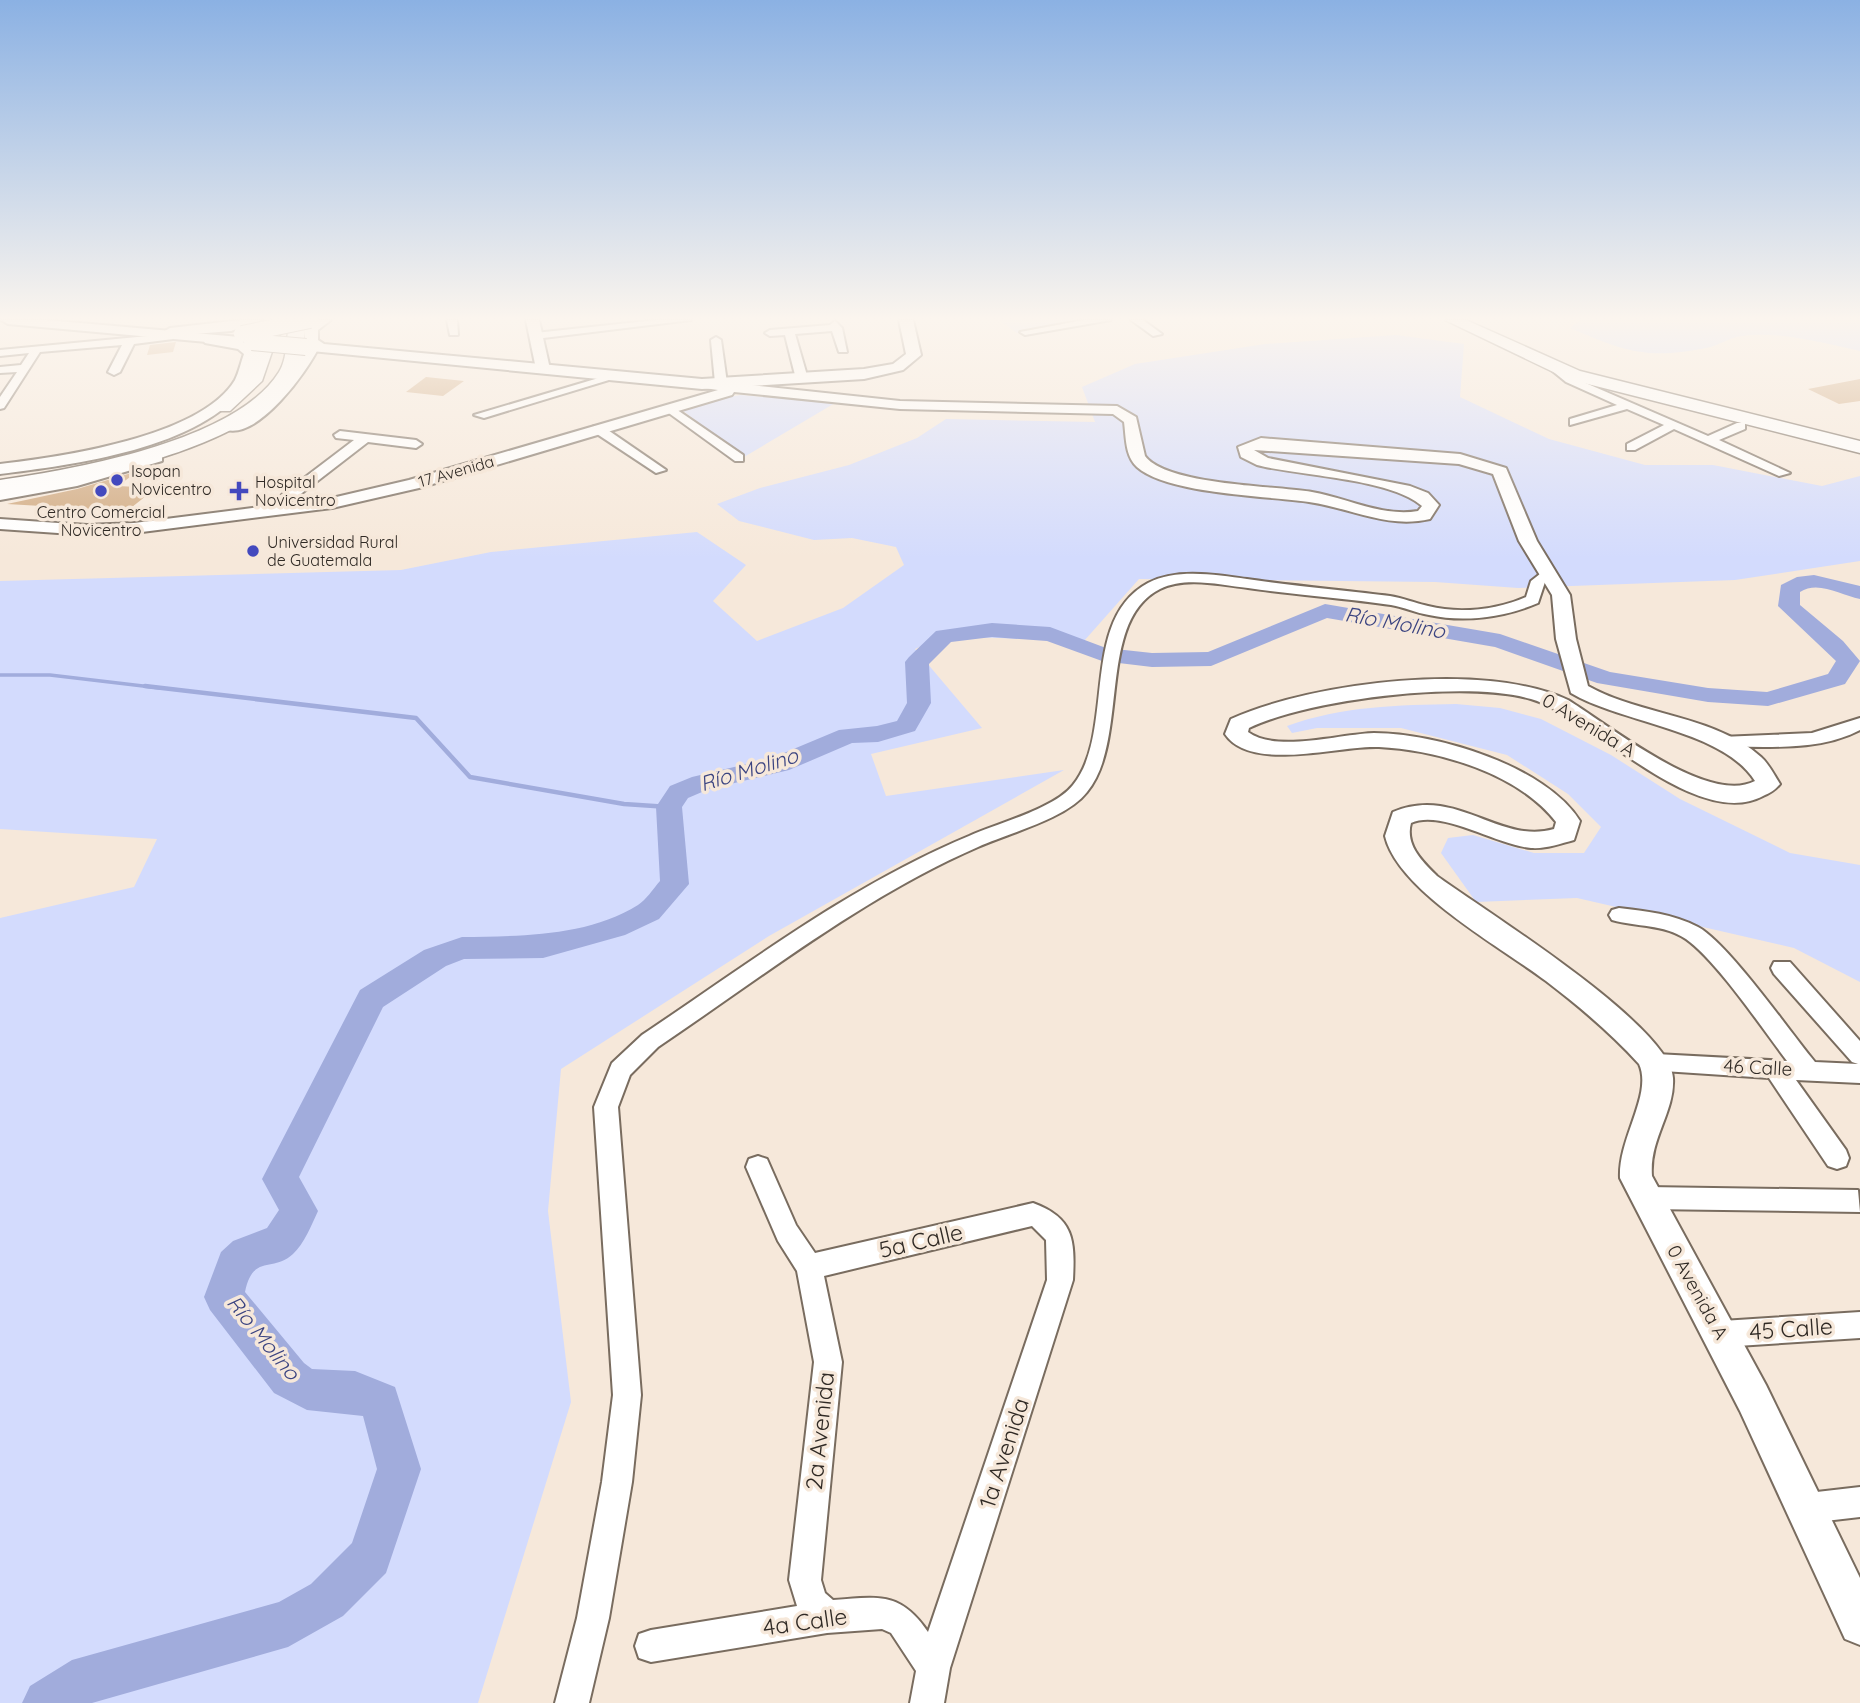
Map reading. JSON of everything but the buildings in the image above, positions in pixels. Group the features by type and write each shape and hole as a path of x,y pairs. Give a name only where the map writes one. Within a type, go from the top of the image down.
{"highway":[{"path":"0,478 57,470 130,452 209,422 245,399"},
{"path":"0,486 99,468 142,457 224,425 262,399"}],"main road":[{"path":"1665,399 1860,447"},
{"path":"1691,399 1860,442"}],"street":[{"path":"0,469 103,453 145,440 205,412 224,399"},
{"path":"0,495 77,481 136,465 210,437 268,407 275,399"},
{"path":"480,415 534,399"},
{"name":"17 Avenida","path":"0,524 87,530 134,528 332,503 673,399"},
{"name":"17 Avenida","path":"0,512 146,518 284,500 453,466 598,429 674,399"},
{"path":"679,399 738,458"},
{"name":"0 Avenida A","path":"855,399 916,406 1116,410 1128,416 1137,454 1142,464 1153,471 1190,481 1316,498 1393,516 1424,515 1431,505 1425,497 1403,488 1262,461 1247,454 1246,447 1268,443 1482,463 1505,476 1528,541 1545,574 1561,595 1578,689 1611,709 1721,742 1754,760 1768,784 1761,792 1746,796 1726,795 1701,788 1667,772 1551,699 1520,690 1426,687 1365,692 1259,715 1244,721 1236,729 1240,739 1266,747 1362,740 1411,744 1506,775 1549,799 1568,821 1565,834 1557,837 1518,837 1428,811 1417,811 1401,818 1397,832 1399,843 1414,868 1427,882 1620,1025 1656,1063 1658,1087 1632,1158 1636,1178 1722,1334 1808,1507 1860,1623"},
{"path":"1616,399 1784,473"},
{"path":"1574,422 1629,405"},
{"path":"1631,447 1675,424"},
{"path":"1711,439 1741,426"},
{"path":"598,429 660,470"},
{"path":"340,435 416,444"},
{"path":"284,500 365,438"},
{"path":"572,1703 598,1591 617,1482 627,1395 606,1107 620,1070 650,1041 886,884 933,858 1052,808 1079,790 1092,771 1114,657 1128,606 1137,596 1156,585 1182,579 1215,580 1397,602 1432,612 1469,615 1521,606 1533,600 1538,581 1545,574"},
{"path":"1721,742 1802,738 1851,730 1860,723"},
{"path":"1619,915 1657,920 1692,933 1716,954 1808,1070"},
{"path":"1782,968 1860,1056"},
{"name":"46 Calle","path":"1656,1063 1774,1067 1860,1074"},
{"path":"1774,1067 1837,1158"},
{"name":"2a Avenida","path":"758,1167 787,1233 809,1267 828,1362 805,1580 811,1603 827,1617"},
{"path":"1647,1198 1858,1201"},
{"name":"5a Calle","path":"809,1267 1033,1214"},
{"name":"1a Avenida","path":"927,1703 933,1668 1060,1280 1062,1244 1056,1229 1047,1219 1033,1214"},
{"name":"45 Calle","path":"1722,1334 1860,1325"},
{"path":"1808,1507 1860,1502"},
{"name":"4a Calle","path":"651,1646 827,1617 884,1613 902,1622 933,1668"}],"shaded area":[{"path":"714,399 794,399 835,403 744,457 682,410"},
{"path":"1087,399 1465,399 1549,439 1645,465 1713,465 1822,486 1860,476 1860,561 1735,580 1518,588 1435,582 1139,579 1084,641 944,636 915,649 982,728 871,754 886,796 1064,770 769,936 561,1069 548,1211 571,1402 478,1703 0,1703 0,918 134,887 157,839 0,829 0,581 401,570 491,552 697,532 746,565 713,601 757,641 843,608 904,565 896,547 852,538 814,540 739,521 717,504 760,488 849,465 917,438 946,419 1095,422"},
{"path":"1456,704 1500,708 1541,719 1611,755 1680,799 1790,853 1860,865 1860,982 1794,948 1577,898 1476,902 1441,853 1448,838 1473,835 1534,853 1584,853 1601,827 1568,794 1507,755 1401,728 1317,728 1292,733 1287,726 1349,711 1392,706"}],"waterway":[{"name":"Río Molino","path":"47,1703 89,1677 288,1623 327,1600 370,1557 399,1469 380,1402 355,1392 307,1389 289,1378 224,1297 230,1273 234,1264 246,1253 279,1243 300,1211 280,1179 371,999 435,958 462,948 543,947 614,927 649,912 675,884 669,807 679,792 701,783 780,764 848,735 878,734 906,726 919,703 917,662 944,636 992,630 1050,634 1102,654 1152,660 1211,659 1325,611 1500,641 1605,678 1708,695 1768,699 1837,679 1848,661 1835,646 1789,606 1789,590 1796,585 1814,581 1860,593"},
{"path":"0,675 50,675 160,688"},
{"path":"145,686 416,718 470,777 624,804 669,807"}],"place":[{"name":"Isopan Novicentro","path":"117,480"},
{"name":"Centro Comercial Novicentro","path":"101,491"},
{"name":"Hospital Novicentro","path":"239,491"},
{"name":"Universidad Rural de Guatemala","path":"253,551"}]}
